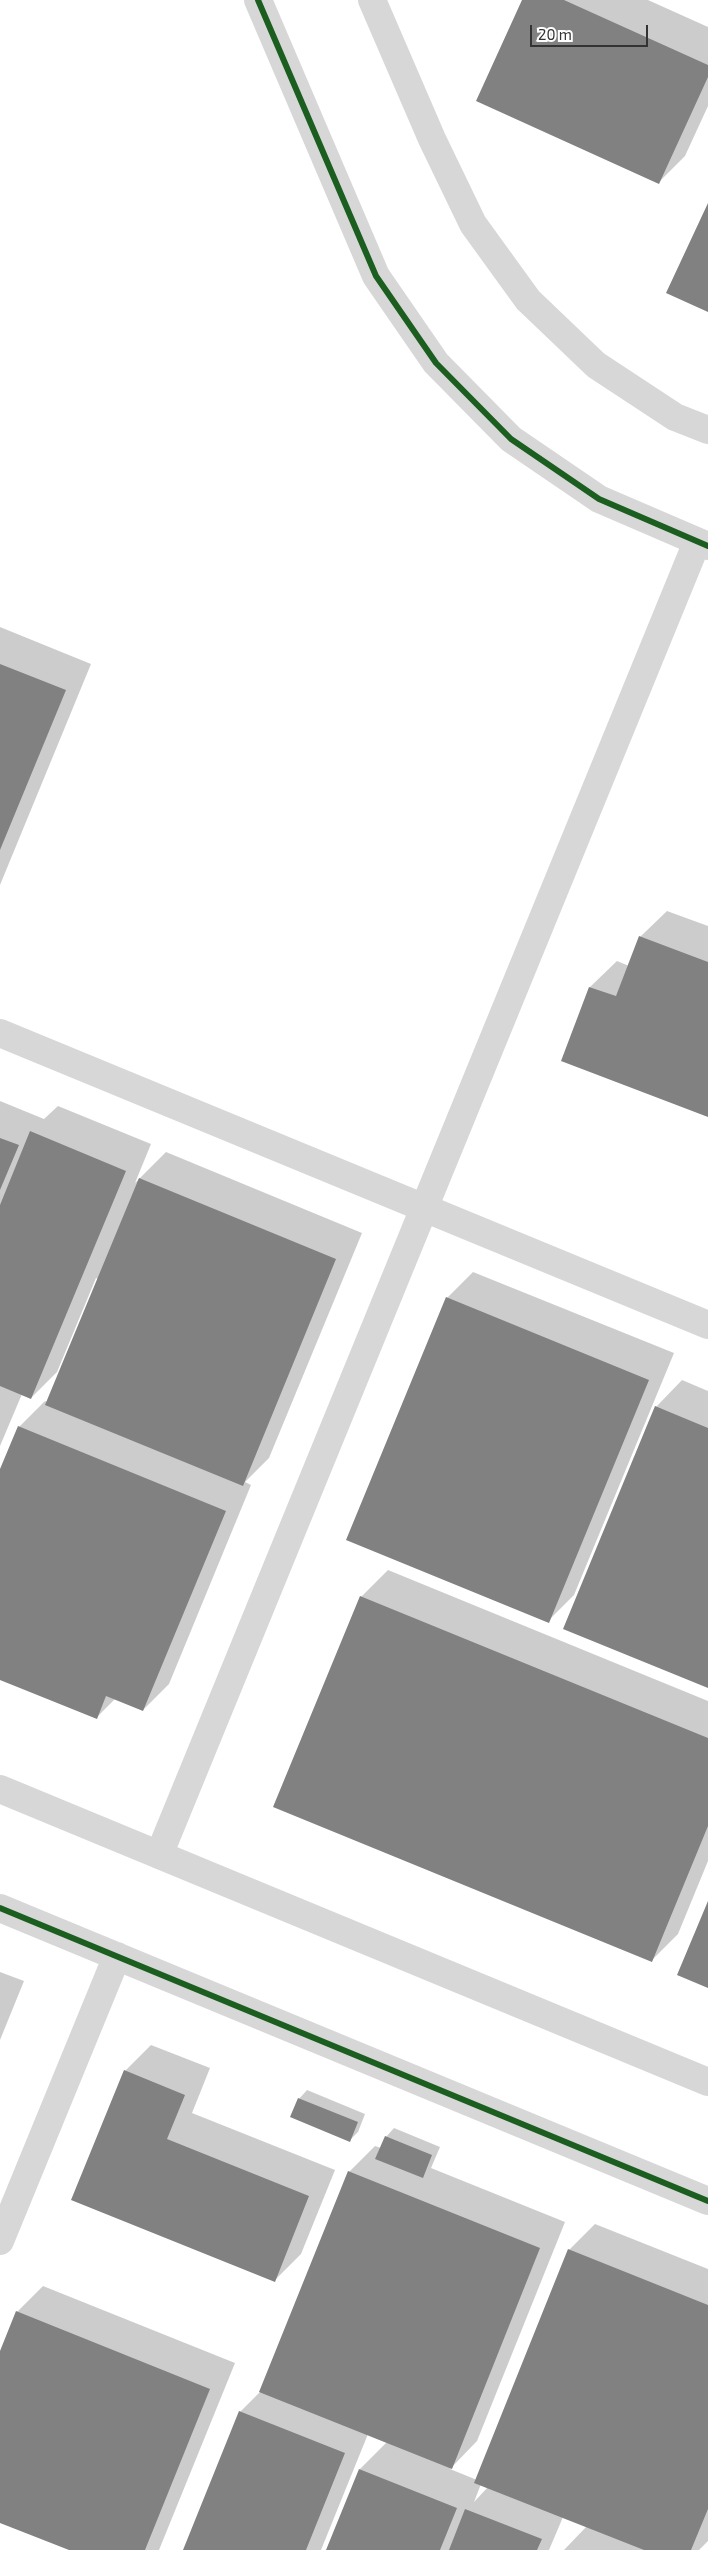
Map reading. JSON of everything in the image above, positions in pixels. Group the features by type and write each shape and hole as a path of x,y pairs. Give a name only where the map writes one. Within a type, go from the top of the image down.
{"street":[{"path":"159,1855 424,1208 703,544 599,499 511,439 436,364 376,276 258,0"},
{"path":"372,0 432,139 473,224 528,300 596,365 675,416 708,430"},
{"path":"0,1033 708,1325"},
{"path":"0,1789 708,2082"},
{"path":"0,1908 708,2200"},
{"path":"0,2241 117,1956"}],"building":[{"path":"522,0 564,0 708,65 708,77 659,184 476,101"},
{"path":"708,203 708,312 666,293"},
{"path":"0,664 66,690 0,850"},
{"path":"639,936 708,962 708,1117 561,1061 589,987 616,996"},
{"path":"30,1131 126,1171 31,1399 0,1386 0,1205"},
{"path":"0,1138 19,1145 0,1190"},
{"path":"139,1178 336,1259 243,1486 45,1405"},
{"path":"446,1297 649,1380 549,1623 346,1540"},
{"path":"655,1406 708,1428 708,1688 563,1629"},
{"path":"18,1426 226,1511 143,1711 106,1696 97,1719 0,1680 0,1469"},
{"path":"360,1596 708,1738 708,1826 652,1962 273,1807"},
{"path":"708,1901 708,1988 677,1975"},
{"path":"124,2070 185,2095 167,2139 309,2196 275,2282 71,2200"},
{"path":"298,2098 358,2122 350,2142 290,2117"},
{"path":"385,2136 432,2155 423,2178 375,2159"},
{"path":"348,2171 540,2248 452,2469 259,2392"},
{"path":"568,2249 708,2305 708,2509 691,2550 644,2550 474,2483"},
{"path":"16,2311 210,2389 145,2550 69,2550 0,2523 0,2351"},
{"path":"239,2411 345,2453 306,2550 183,2550"},
{"path":"359,2469 457,2508 440,2550 326,2550"},
{"path":"465,2509 542,2539 537,2550 449,2550"}],"cycle path":[{"path":"258,0 376,276 436,363 511,439 599,499 708,546"},
{"path":"0,1908 708,2201"}]}
